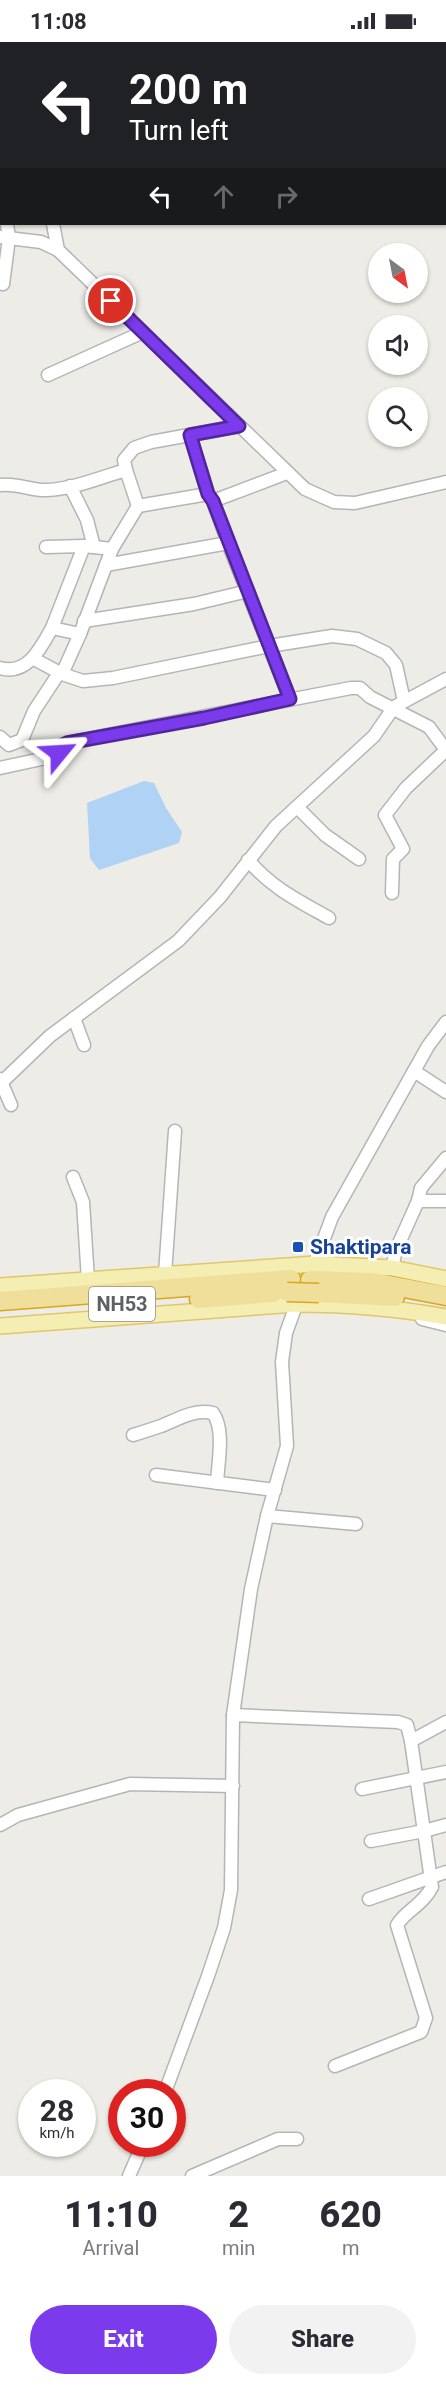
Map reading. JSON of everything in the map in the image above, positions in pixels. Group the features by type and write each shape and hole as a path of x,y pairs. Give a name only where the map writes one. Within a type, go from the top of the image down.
{"highway":[{"name":"NH53","path":"0,1301 291,1279 373,1282 446,1296"},
{"name":"NH53","path":"0,1312 299,1292 397,1297 446,1307"}],"main road":[{"path":"0,1286 316,1264 392,1268 446,1279"},
{"path":"0,1326 296,1304 329,1304 446,1317"}],"street":[{"path":"53,225 58,249"},
{"path":"3,284 4,237 40,242 58,249 305,489 334,502 355,503 446,483"},
{"path":"48,375 143,332"},
{"path":"0,737 9,745 22,740 34,711 61,674 80,634 112,549 138,506 124,460 134,448 239,426"},
{"path":"190,435 228,543 290,699"},
{"path":"0,485 15,483 44,490 70,486 126,470"},
{"path":"138,506 211,497 287,473"},
{"path":"3,672 34,659 52,628 89,546 87,520 70,486"},
{"path":"106,565 228,543"},
{"path":"46,547 89,546 112,549"},
{"path":"84,621 194,604 248,591"},
{"path":"52,628 80,634"},
{"path":"34,659 61,674 83,681 113,678 269,646 332,636 357,639 386,653 396,665 399,704"},
{"path":"11,1105 1,1082 50,1036 178,941 220,897 276,826 374,736 399,704 446,679"},
{"path":"0,768 55,756 60,749 71,742 356,688 399,704 429,727 446,750 406,788 385,815 403,849 393,859 392,893"},
{"path":"297,807 325,835 359,859"},
{"path":"248,861 265,880 278,890 328,918"},
{"path":"74,1018 84,1046"},
{"path":"170,2079 196,2014 224,1928 231,1890 233,1715 251,1589 267,1516 287,1446 282,1362 286,1333 296,1304 316,1264 332,1216 414,1071 446,1022"},
{"path":"414,1071 446,1092"},
{"path":"165,1274 175,1131"},
{"path":"392,1268 396,1250 418,1201 421,1188 446,1158"},
{"path":"73,1178 83,1202 88,1280"},
{"path":"418,1201 446,1201"},
{"path":"405,1311 414,1317 446,1325"},
{"path":"133,1435 187,1414 200,1411 213,1413 217,1421 219,1446 217,1483"},
{"path":"156,1475 275,1490"},
{"path":"267,1516 356,1524"},
{"path":"233,1715 398,1722 406,1725 411,1741 432,1887 426,1898 397,1925 426,2018 424,2028 421,2032 335,2066"},
{"path":"411,1741 446,1722"},
{"path":"362,1789 416,1780 446,1772"},
{"path":"0,1825 18,1815 130,1784 232,1786"},
{"path":"371,1841 424,1832 446,1825"},
{"path":"369,1899 446,1872"},
{"path":"192,2176 278,2139 297,2139"},
{"path":"129,2176 137,2157"}],"water":[{"path":"144,781 154,783 166,808 182,832 179,843 99,870 90,858 87,803"}],"place":[{"name":"Shaktipara","path":"298,1247"}],"route":[{"path":"59,753 61,746 67,743 204,718 290,699 213,501 208,494 190,435 239,426 111,301"}]}
